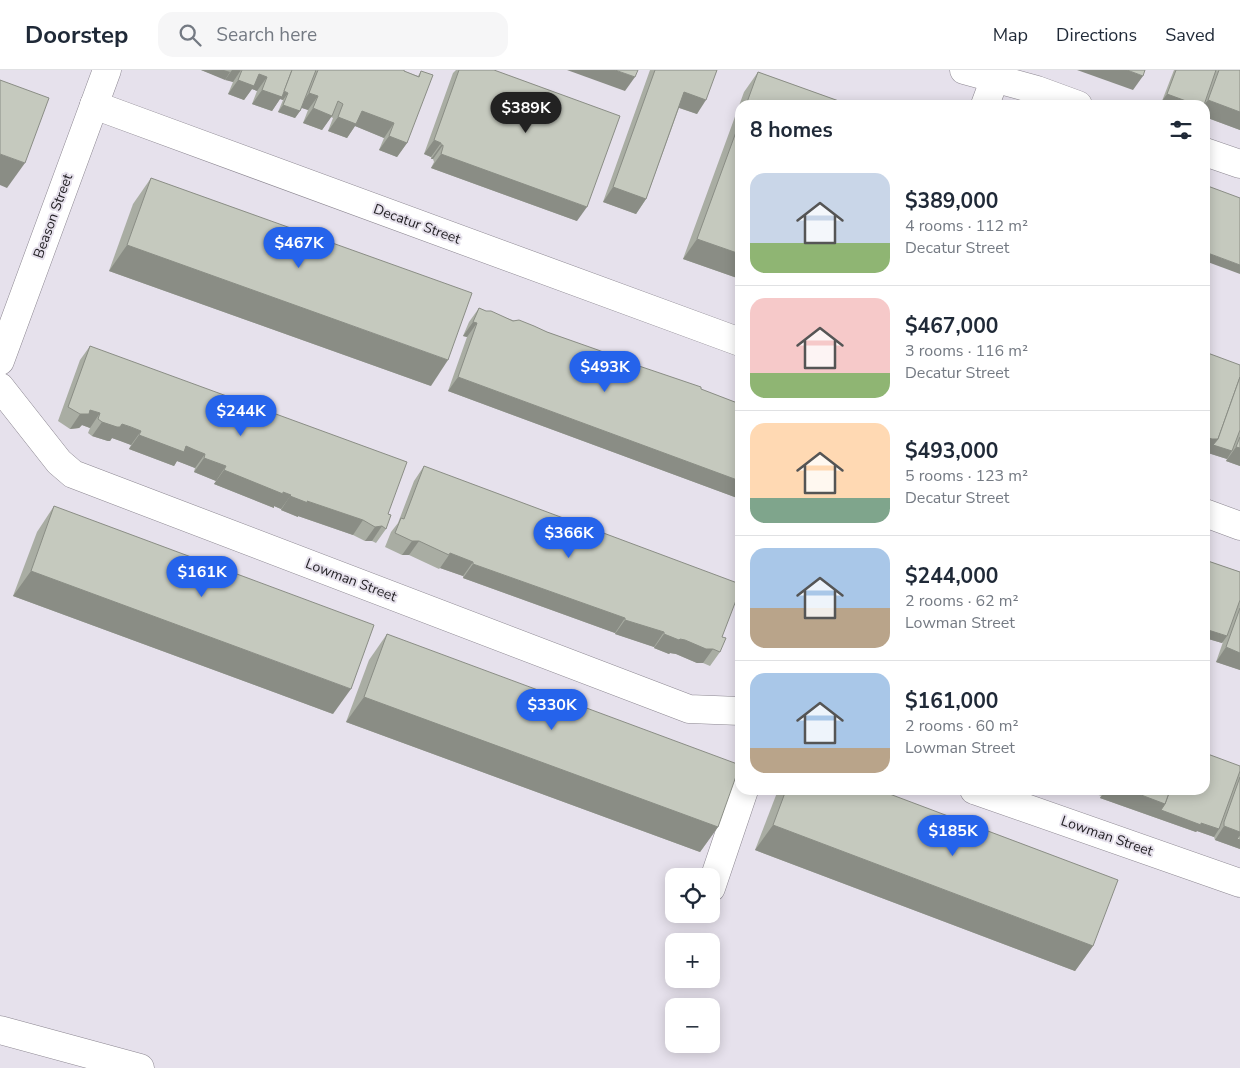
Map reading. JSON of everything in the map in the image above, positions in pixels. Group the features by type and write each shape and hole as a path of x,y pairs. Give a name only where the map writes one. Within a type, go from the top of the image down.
{"street":[{"name":"Beason Street","path":"0,361 107,70"},
{"path":"964,70 996,74 1064,100"},
{"path":"987,100 996,74"},
{"name":"Decatur Street","path":"94,105 735,340"},
{"path":"1210,154 1240,164"},
{"name":"Lowman Street","path":"0,386 59,462 74,474 689,709 735,711"},
{"path":"1210,515 1240,526"},
{"path":"718,868 742,795"},
{"name":"Lowman Street","path":"988,795 1240,883"},
{"path":"0,1030 140,1068"}],"building":[{"path":"242,70 292,70 282,97 262,90 267,77 259,74 254,86 238,80"},
{"path":"292,70 316,70 300,111 283,105 288,93 284,91"},
{"path":"318,70 404,70 419,77 421,71 433,75 407,143 389,136 394,123 362,111 356,124 338,117 343,104 338,101 332,116 313,108 318,96 309,93"},
{"path":"459,70 494,70 620,116 587,207 441,154 443,145 434,140"},
{"path":"615,70 638,70 635,77"},
{"path":"655,70 717,70 706,100 684,92 646,199 613,187"},
{"path":"1127,70 1145,70 1143,76"},
{"path":"1176,70 1216,70 1206,100 1183,100 1167,94"},
{"path":"1219,70 1240,70 1240,112 1208,100"},
{"path":"758,72 836,100 748,100"},
{"path":"0,80 49,98 25,163 0,154"},
{"path":"735,135 735,252 697,239"},
{"path":"151,178 472,293 448,360 127,245"},
{"path":"1210,187 1240,198 1240,265 1210,254"},
{"path":"479,308 491,311 513,321 519,320 642,367 701,387 701,389 735,402 735,479 458,377 477,323 473,322"},
{"path":"90,346 407,462 388,514 391,515 386,529 382,526 375,527 363,520 307,501 308,503 283,492 283,494 224,470 226,466 204,458 205,454 186,446 184,452 139,435 141,431 131,427 122,424 120,427 117,427 102,422 98,419 100,413 90,410 89,414 80,414 68,407"},
{"path":"1210,354 1240,365 1240,377 1218,439 1210,438"},
{"path":"1240,377 1240,430 1232,451 1213,445 1218,439"},
{"path":"1240,437 1240,448 1236,447"},
{"path":"424,466 735,582 735,603 722,637 726,638 720,652 706,649 664,634 664,632 625,620 625,618 473,564 473,562 450,553 449,555 419,541 412,541 395,533 401,518 404,519"},
{"path":"54,506 374,625 351,689 31,571"},
{"path":"1210,562 1240,572 1240,600 1227,636 1210,631"},
{"path":"1240,608 1240,653 1226,647"},
{"path":"387,634 735,763 735,779 718,827 364,697"},
{"path":"1210,755 1240,766 1240,771 1219,829 1201,823 1201,825 1161,810 1168,795 1210,795"},
{"path":"1240,777 1240,832 1224,826 1224,822"},
{"path":"784,795 892,795 1118,880 1093,946 773,825"},
{"path":"1141,795 1168,795 1165,804"}]}
